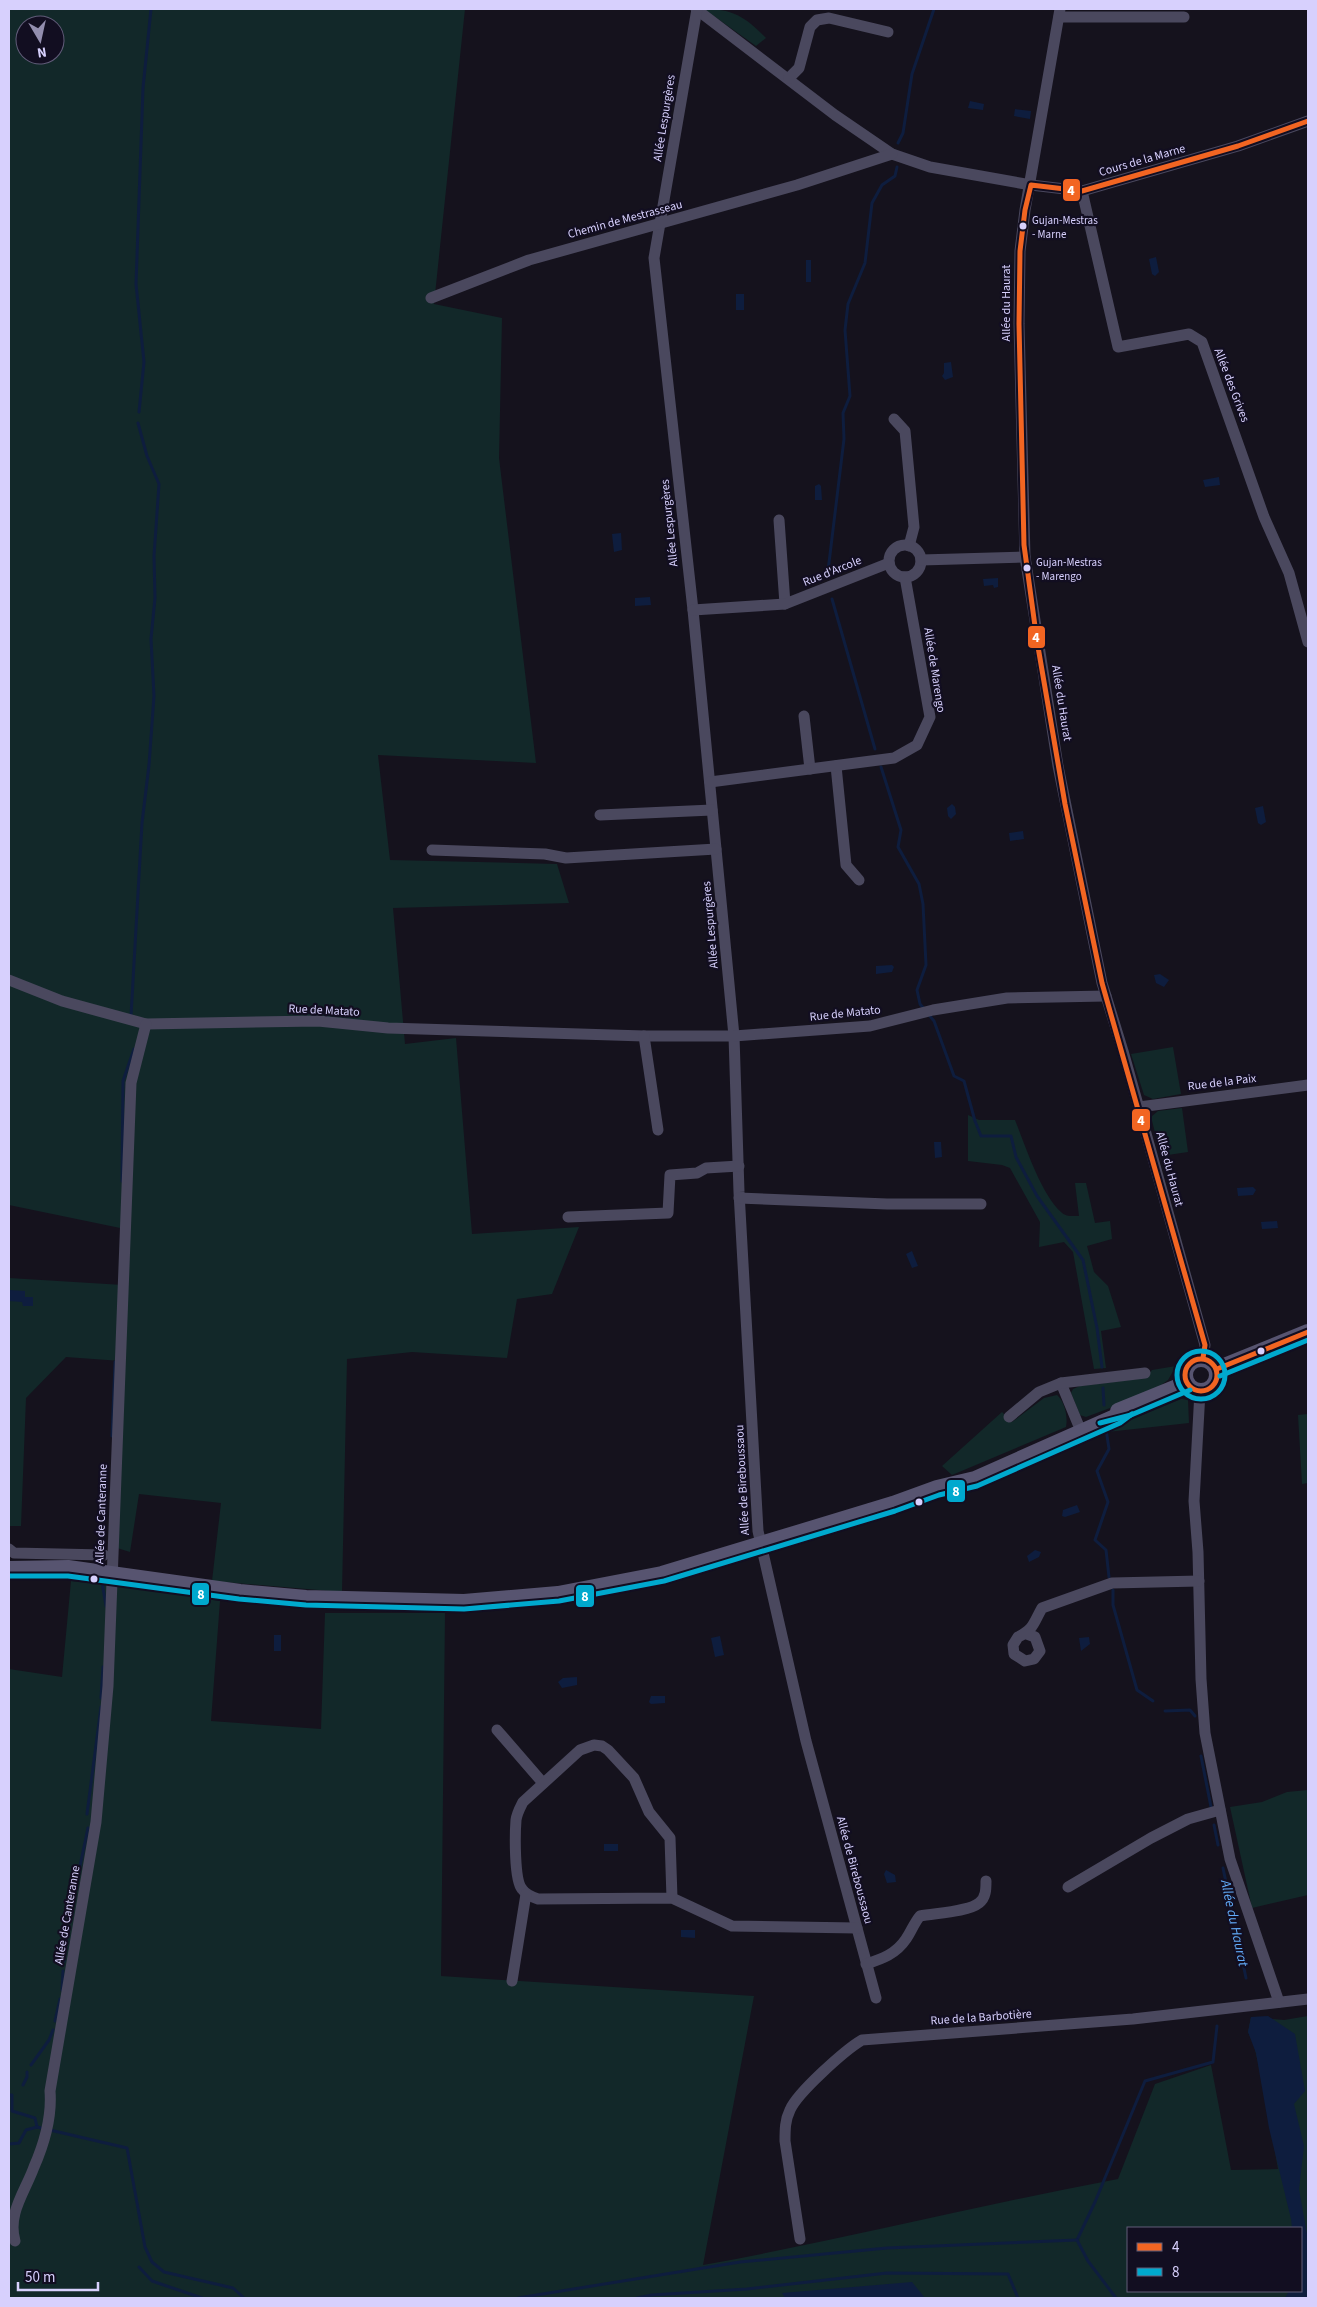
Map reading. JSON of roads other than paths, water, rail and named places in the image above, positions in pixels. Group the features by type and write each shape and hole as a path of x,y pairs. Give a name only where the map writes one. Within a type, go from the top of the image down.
{"main road":[{"path":"1217,1369 1308,1332"},
{"path":"12,1560 279,1597 413,1602 496,1601 558,1594 626,1582 760,1545 937,1488 963,1472 1128,1408 1194,1387 1214,1384 1218,1374 1217,1369 1211,1362 1203,1358 1189,1364 1185,1373 1194,1387"}],"street":[{"name":"Cours de la Marne","path":"696,9 789,78 835,115 892,154 930,166 1030,185 1082,191 1238,146 1308,121"},
{"name":"Allée Lespurgères","path":"696,9 654,258 655,281 693,610 734,1036"},
{"path":"1060,13 1184,17"},
{"name":"Allée du Haurat","path":"1060,13 1025,210 1020,252 1018,324 1025,557 1065,804 1106,996 1139,1107 1204,1345 1203,1358"},
{"path":"789,78 799,68 810,27 817,20 829,18 888,32"},
{"name":"Chemin de Mestrasseau","path":"431,298 529,260 660,225 828,176 892,154"},
{"name":"Allée des Grives","path":"1082,191 1118,347 1189,334 1202,342 1264,517 1289,573 1305,618 1308,642"},
{"path":"894,419 904,431 914,527 909,546"},
{"name":"Rue d'Arcole","path":"779,520 785,604"},
{"path":"898,546 909,546 918,551 921,560 918,570 914,575 905,577 897,575 889,563 893,551 898,546"},
{"path":"921,560 1025,557"},
{"name":"Rue d'Arcole","path":"693,610 785,604 889,563"},
{"name":"Allée de Marengo","path":"710,782 894,758 917,745 930,718 905,577"},
{"path":"804,716 810,769"},
{"path":"836,766 846,865 859,880"},
{"path":"600,815 712,810"},
{"path":"432,850 545,854 566,858 716,850"},
{"name":"Rue de Matato","path":"9,980 62,1002 146,1024 318,1021 388,1028 644,1036 734,1036 870,1026 933,1010 1007,998 1106,996"},
{"name":"Allée de Canteranne","path":"15,2241 12,2221 36,2164 51,2105 50,2091 96,1822 108,1686 114,1574 119,1361 131,1083 146,1024"},
{"path":"644,1036 658,1130"},
{"name":"Allée de Bireboussaou","path":"734,1036 739,1198 760,1545 804,1735 876,1998"},
{"name":"Rue de la Paix","path":"1139,1107 1308,1085"},
{"path":"568,1218 668,1214 670,1175 697,1173 706,1168 739,1166"},
{"path":"739,1198 981,1204"},
{"path":"1009,1417 1040,1392 1061,1383 1145,1373"},
{"path":"1061,1383 1080,1428"},
{"path":"1194,1387 1194,1501 1200,1581 1201,1679 1205,1733 1230,1859 1243,1902 1279,2002"},
{"path":"12,1560 104,1554"},
{"path":"1026,1634 1042,1608 1112,1582 1200,1581"},
{"path":"497,1730 543,1783"},
{"path":"512,1981 526,1894 518,1879 516,1821 523,1802 583,1748 594,1745 602,1746 608,1750 634,1778 648,1812 670,1838 672,1898"},
{"path":"1068,1887 1151,1838 1188,1819 1220,1810"},
{"path":"866,1964 886,1958 895,1951 906,1940 920,1916 971,1907 980,1902 986,1893 986,1881"},
{"path":"526,1894 538,1899 672,1898 732,1926 857,1928"},
{"name":"Rue de la Barbotière","path":"800,2239 798,2215 785,2141 785,2128 789,2112 796,2101 843,2054 862,2040 1125,2019 1308,1999"}],"water":[{"path":"970,101 984,104 983,110 968,108"},
{"path":"1015,109 1031,111 1030,119 1014,116"},
{"path":"1156,257 1159,272 1155,276 1152,274 1149,259"},
{"path":"806,260 811,260 811,282 806,282"},
{"path":"736,294 744,294 744,310 736,310"},
{"path":"951,362 953,377 945,380 942,376 944,373 944,363"},
{"path":"1219,477 1220,485 1205,487 1203,480"},
{"path":"819,484 821,486 822,500 815,500 815,486"},
{"path":"621,533 622,550 614,552 612,534"},
{"path":"998,578 998,587 994,588 993,585 984,586 983,579"},
{"path":"650,597 651,605 635,606 635,598"},
{"path":"952,804 955,807 956,814 951,819 948,816 947,808"},
{"path":"1263,806 1266,822 1261,825 1258,823 1255,808"},
{"path":"1023,831 1024,839 1010,841 1009,833"},
{"path":"892,965 894,967 892,972 876,974 876,966"},
{"path":"1160,974 1169,980 1164,987 1156,983 1154,975"},
{"path":"934,1142 941,1142 942,1157 935,1158"},
{"path":"1253,1187 1256,1190 1253,1195 1238,1196 1237,1188"},
{"path":"1277,1221 1278,1228 1262,1229 1261,1222"},
{"path":"912,1251 918,1266 912,1268 906,1254"},
{"path":"9,1290 25,1291 25,1297 33,1297 33,1306 23,1306 22,1302 9,1301"},
{"path":"1077,1505 1080,1512 1065,1517 1062,1516 1063,1510"},
{"path":"1035,1550 1041,1552 1039,1557 1029,1562 1027,1556"},
{"path":"274,1635 281,1635 281,1651 274,1651"},
{"path":"720,1636 724,1655 715,1657 711,1638"},
{"path":"1089,1637 1090,1644 1081,1651 1079,1638"},
{"path":"577,1677 577,1685 562,1688 558,1682 563,1678"},
{"path":"651,1696 665,1696 665,1703 651,1704 649,1702"},
{"path":"604,1844 618,1844 618,1851 604,1851"},
{"path":"886,1870 895,1875 896,1882 887,1883 884,1874"},
{"path":"681,1930 695,1930 695,1938 681,1937"},
{"path":"1268,2016 1295,2034 1305,2091 1294,2104 1304,2146 1299,2189 1308,2240 1307,2298 1285,2298 1288,2292 1302,2292 1302,2227 1292,2227 1269,2128 1256,2053 1248,2032 1251,2017"},
{"path":"912,2282 925,2298 785,2298 782,2293"}],"waterway":[{"path":"139,412 144,362 136,284 143,88 151,9"},
{"path":"898,143 903,133 912,74 934,9"},
{"path":"828,571 844,439 843,413 850,396 845,330 848,304 865,263 872,203 882,185 895,176 897,167"},
{"path":"131,1016 142,823 149,765 154,696 151,639 155,598 154,556 159,484 147,456 138,423"},
{"path":"832,599 875,749"},
{"path":"881,767 901,830 898,847 919,884 923,904 926,965 917,990 920,1004 925,1010"},
{"path":"929,1015 934,1021 954,1076 964,1081 981,1136 1011,1136 1016,1157 1037,1196 1083,1260 1097,1328 1102,1367"},
{"path":"122,1181 123,1081 134,1049"},
{"path":"112,1436 115,1362"},
{"path":"1103,1388 1104,1405"},
{"path":"1106,1429 1109,1449 1097,1471 1108,1502 1095,1540 1106,1550 1109,1577"},
{"path":"102,1582 106,1606"},
{"path":"1113,1590 1113,1605 1137,1690 1153,1701"},
{"path":"101,1698 103,1667"},
{"path":"87,1814 101,1707"},
{"path":"1165,1711 1190,1710 1195,1716"},
{"path":"1201,1756 1211,1807"},
{"path":"1214,1825 1218,1845"},
{"path":"68,1923 88,1828"},
{"name":"Allée du Haurat","path":"1223,1868 1246,1978"},
{"path":"64,1961 65,1952"},
{"path":"62,1990 63,1971"},
{"path":"55,2021 60,1999"},
{"path":"1077,2240 1095,2202 1145,2081 1213,2062 1217,2026"},
{"path":"31,2065 49,2040 53,2030"},
{"path":"23,2085 27,2072"},
{"path":"9,2095 12,2095 12,2111 35,2118 37,2127"},
{"path":"9,2144 19,2143 26,2130 37,2127 127,2148 145,2247 152,2262 164,2272 233,2288 244,2298"},
{"path":"1077,2240 1088,2261 1116,2298"},
{"path":"518,2298 740,2262 887,2248 1077,2240"},
{"path":"139,2267 152,2281 202,2298"},
{"path":"637,2298 652,2295 747,2289 887,2273 1008,2274 1018,2298"}],"place":[{"name":"Gujan-Mestras - Marne","path":"1023,226"},
{"name":"Gujan-Mestras - Marengo","path":"1027,568"}]}
